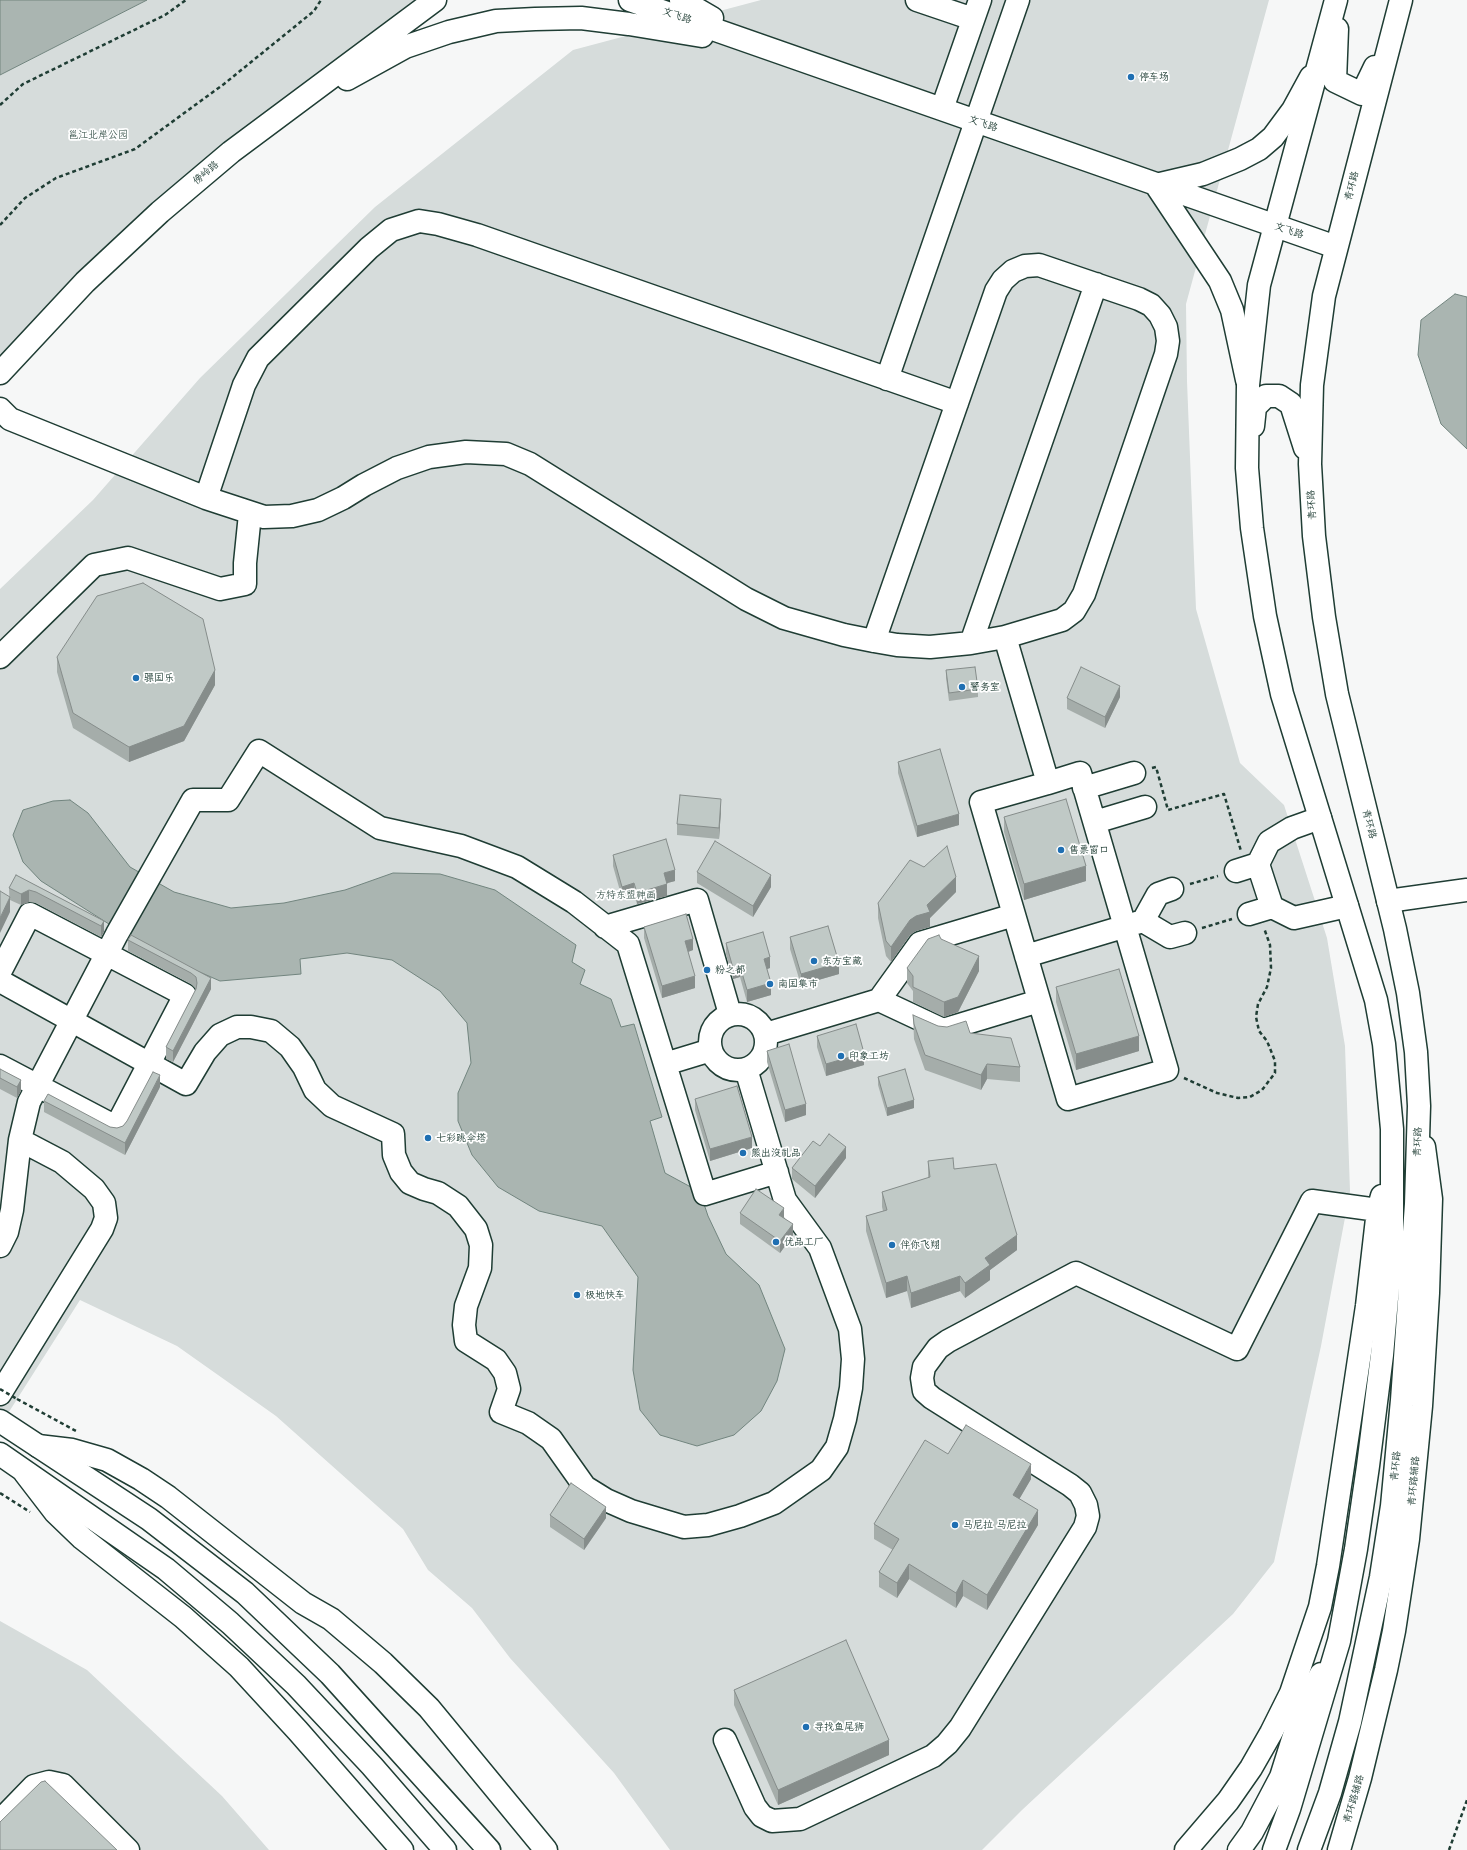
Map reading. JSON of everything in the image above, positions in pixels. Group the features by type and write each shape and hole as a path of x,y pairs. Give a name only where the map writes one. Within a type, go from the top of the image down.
{"street":[{"name":"傍岭路","path":"0,373 85,282 160,212 231,152 434,0"},
{"name":"文飞路","path":"630,0 1336,247"},
{"path":"681,0 760,45"},
{"path":"917,0 977,10 942,110"},
{"path":"887,379 1018,0"},
{"path":"1337,0 1335,81 1362,94 1400,7"},
{"path":"1274,1850 1290,1809 1339,1641 1356,1549 1382,1355 1392,1242 1392,1129 1384,1044 1376,1000 1282,694 1265,616 1252,528 1247,468 1248,385 1259,285 1337,0"},
{"name":"青环路","path":"1309,1850 1330,1793 1348,1729 1381,1577 1387,1538 1402,1400 1413,1263 1419,1106 1416,1052 1408,994 1388,901 1337,694 1326,632 1314,536 1310,464 1312,385 1324,296 1400,7"},
{"path":"278,117 406,47 448,32 496,22 535,18 581,18 760,45"},
{"path":"1248,385 1232,310 1220,280 1156,184 1203,174 1240,159 1259,149 1273,137 1293,110 1320,58"},
{"path":"206,498 244,385 258,358 369,248 391,230 419,221 438,224 478,235 957,403"},
{"path":"0,409 10,419 206,498 250,514 264,517 292,516 318,510 397,468 429,457 466,452 506,454 530,464 746,599 784,618 816,628 898,645 930,647 971,643 1005,637 1062,620 1074,611 1084,594 1166,354 1168,341 1166,327 1160,315 1151,305 1139,299 1038,265 1025,266 1013,271 1003,280 996,291 874,640"},
{"path":"971,643 1096,284"},
{"path":"1247,468 1255,407 1266,396 1279,396 1291,404 1310,464"},
{"path":"0,657 94,565 128,558 220,589 245,584 245,563 250,514"},
{"path":"1005,637 1048,783"},
{"path":"0,1246 7,1232 12,1210 20,1140 29,1102 71,1021 117,934 193,800 228,800 259,751 380,828 461,846 518,867 574,902 628,944 705,1194 776,1172"},
{"path":"1080,773 1084,788 1094,822 1134,924 1167,1070 1068,1099 981,802 1080,773"},
{"path":"1084,788 1134,774"},
{"path":"1094,822 1145,807"},
{"path":"1320,818 1292,828 1269,842 1247,867 1260,911 1294,918 1347,906"},
{"path":"1026,956 1134,924 1158,894 1172,890"},
{"path":"1388,901 1467,890"},
{"path":"605,927 697,900 730,1014"},
{"path":"0,972 30,914 185,995 116,1127 0,1066"},
{"path":"766,1034 879,1000 920,943 1014,915"},
{"path":"1134,924 1170,937 1185,933"},
{"path":"0,982 186,1084 205,1052 220,1034 237,1027 251,1027 271,1031 290,1047 304,1067 315,1090 332,1106 392,1134 394,1155 400,1172 410,1183 438,1193 458,1206 476,1229 481,1246 480,1268 466,1306 464,1325 466,1341 496,1360 506,1373 509,1389 501,1412 528,1423 551,1439 584,1486 606,1500 631,1511 684,1527 708,1526 774,1503 821,1470 837,1447 845,1419 851,1388 853,1359 850,1329 820,1248 785,1200 746,1070"},
{"path":"879,1000 943,1030 1040,1001"},
{"path":"730,1014 745,1014 758,1021 766,1034 766,1049 759,1062 746,1070 732,1070 719,1063 711,1050 711,1035 714,1029 718,1022 730,1014"},
{"path":"665,1064 711,1050"},
{"name":"青环路辅路","path":"1339,1850 1360,1778 1386,1670 1396,1624 1408,1539 1421,1406 1431,1199 1419,1106"},
{"path":"9,1396 102,1228 106,1218 104,1203 94,1188 62,1162 20,1140"},
{"path":"1186,1850 1228,1801 1251,1768 1291,1693 1320,1607 1328,1566 1367,1306 1378,1210 1393,1165"},
{"path":"725,1740 755,1807 762,1816 772,1821 800,1819 933,1756 947,1744 960,1728 1085,1527 1088,1516 1086,1505 1080,1493 1070,1485 932,1398 924,1391 922,1378 924,1367 938,1348 948,1341 1076,1273 1237,1349 1312,1201 1378,1210"},
{"path":"2,1422 149,1519 245,1593 330,1674 489,1850"},
{"path":"38,1446 72,1450 107,1460 141,1479 168,1497 303,1603 331,1619 383,1663 428,1708 546,1850"},
{"path":"0,1454 166,1569 230,1623 296,1685 372,1766 445,1850"},
{"path":"22,1469 55,1512 82,1538 184,1617 239,1667 298,1731 402,1850"},
{"path":"1239,1850 1252,1832 1281,1777 1304,1704 1339,1641"},
{"path":"0,1820 34,1786 49,1782 62,1785 128,1850"}],"path":[{"path":"0,105 22,84 165,15 186,0"},
{"path":"0,225 24,198 56,178 135,149 230,79 314,11 321,0"},
{"path":"1156,767 1168,810 1224,794 1247,867 1172,890"},
{"path":"1167,1070 1218,1093 1238,1098 1250,1097 1262,1090 1275,1073 1275,1060 1267,1041 1259,1031 1256,1017 1258,1004 1267,987 1271,968 1270,945 1260,911 1185,933"},
{"path":"0,1389 9,1396 79,1432"},
{"path":"1449,1850 1467,1800"}],"green space":[{"name":"邕江北岸公园","path":"147,0 435,0 231,152 0,373 0,75"},
{"name":"方特东盟神画","path":"761,0 1269,0 1186,304 1187,381 1196,609 1240,763 1284,805 1327,938 1345,1046 1350,1191 1321,1346 1274,1562 1233,1614 1022,1810 982,1850 670,1850 614,1773 510,1658 472,1608 428,1570 403,1529 276,1416 177,1346 80,1300 0,1426 0,589 93,500 200,378 375,207 573,50"},
{"path":"0,1621 87,1670 222,1796 269,1850 0,1850"}],"shaded area":[{"path":"0,0 147,0 0,75"},
{"path":"1455,294 1467,297 1467,449 1441,424 1418,355 1421,320"},
{"path":"70,800 88,813 130,867 174,892 231,908 284,903 345,890 393,873 440,874 495,890 576,945 572,962 585,970 580,984 611,999 621,1027 634,1024 662,1117 650,1121 665,1173 700,1192 708,1216 726,1254 759,1285 785,1349 777,1381 761,1411 734,1435 697,1446 660,1435 640,1410 633,1370 638,1277 602,1226 539,1211 498,1187 472,1155 458,1121 458,1093 471,1063 467,1023 440,991 392,960 347,953 300,959 301,974 220,981 150,950 41,881 23,862 13,835 23,810 53,801"}],"building":[{"name":"骠国乐","path":"143,583 203,619 215,670 184,726 129,747 73,713 57,657 97,596"},
{"name":"警务室","path":"975,667 978,689 949,693 946,670"},
{"path":"1081,667 1120,686 1105,717 1067,698"},
{"path":"940,749 959,814 917,826 898,762"},
{"path":"680,795 721,799 719,828 677,824"},
{"path":"1066,799 1086,866 1024,884 1004,817"},
{"path":"666,839 675,870 664,873 667,884 637,893 634,883 622,887 613,855"},
{"path":"715,841 771,875 753,906 697,872"},
{"path":"947,846 956,877 927,905 930,912 916,916 910,920 891,947 886,941 878,903 910,860 924,867"},
{"path":"16,875 104,921 101,926 36,892 29,890 21,894 9,888"},
{"path":"0,891 10,897 0,918"},
{"path":"686,914 693,939 685,941 695,976 662,986 644,927"},
{"path":"828,926 839,963 801,974 790,937"},
{"path":"763,932 770,957 764,959 771,983 747,990 740,966 733,968 726,943"},
{"path":"131,935 211,978 173,1051 166,1047 196,989 196,977 128,940"},
{"path":"939,935 941,939 979,956 958,997 944,1002 913,987 913,976 907,968 928,939"},
{"path":"1119,969 1139,1036 1076,1054 1056,987"},
{"path":"913,1015 938,1026 947,1027 966,1021 970,1033 1011,1038 1020,1067 987,1064 981,1075 925,1055 914,1024"},
{"path":"856,1024 864,1053 826,1064 817,1036"},
{"path":"789,1044 806,1104 785,1110 767,1051"},
{"path":"0,1069 21,1080 17,1087 0,1078"},
{"path":"905,1069 914,1100 887,1108 878,1077"},
{"path":"153,1072 160,1075 125,1143 44,1101 48,1094 110,1127 117,1128 123,1126 127,1121"},
{"path":"737,1086 752,1137 710,1149 695,1099"},
{"path":"829,1134 846,1147 815,1186 792,1168 813,1141 820,1146"},
{"path":"953,1158 954,1169 996,1164 1017,1235 985,1258 990,1265 965,1283 960,1276 911,1293 907,1276 886,1283 866,1216 887,1210 882,1192 930,1177 928,1161"},
{"path":"756,1189 784,1208 779,1215 793,1224 780,1241 740,1213"},
{"path":"966,1425 1031,1464 1013,1495 1038,1510 987,1595 963,1580 956,1593 909,1564 897,1583 879,1572 899,1539 874,1524 925,1440 948,1454"},
{"path":"571,1483 606,1507 584,1539 550,1515"},
{"path":"846,1640 889,1740 778,1790 734,1690"},
{"path":"45,1781 117,1850 0,1850 0,1822 41,1782"}],"place":[{"name":"停车场","path":"1131,77"},
{"name":"骠国乐","path":"136,678"},
{"name":"警务室","path":"962,687"},
{"name":"售票窗口","path":"1061,850"},
{"name":"东方宝藏","path":"814,961"},
{"name":"粉之都","path":"707,970"},
{"name":"南国集市","path":"770,984"},
{"name":"印象工坊","path":"841,1056"},
{"name":"七彩跳伞塔","path":"428,1138"},
{"name":"熊出没礼品","path":"743,1153"},
{"name":"优品工厂","path":"776,1242"},
{"name":"伴你飞翔","path":"892,1245"},
{"name":"极地快车","path":"577,1295"},
{"name":"马尼拉 马尼拉","path":"955,1525"},
{"name":"寻找鱼尾狮","path":"806,1727"}]}
